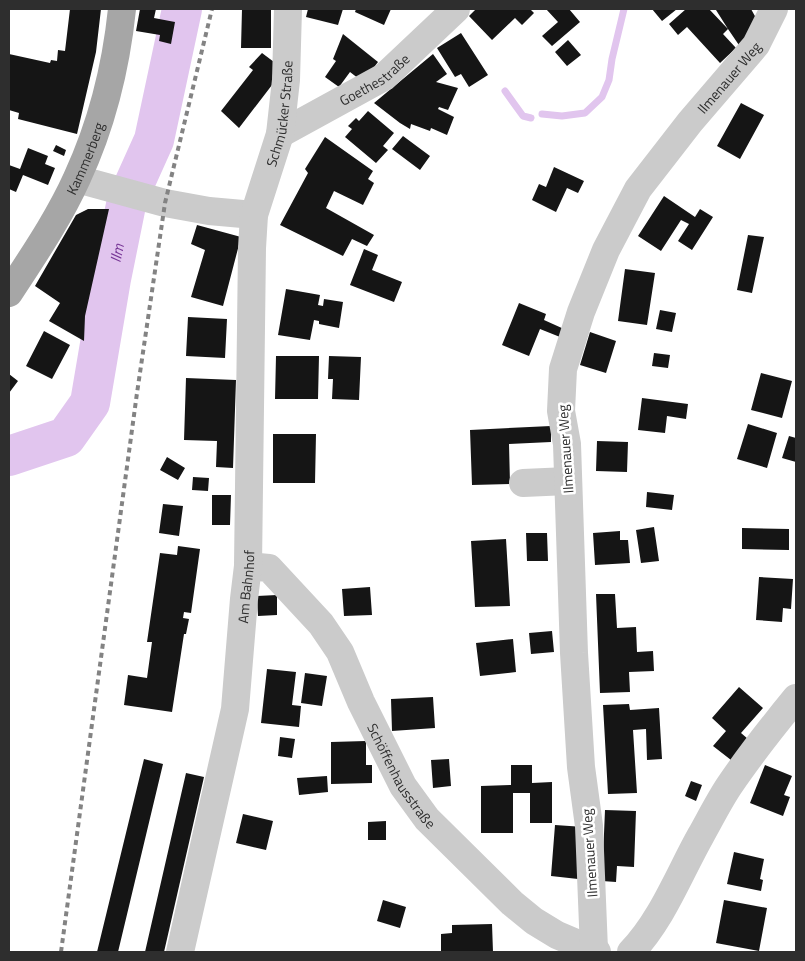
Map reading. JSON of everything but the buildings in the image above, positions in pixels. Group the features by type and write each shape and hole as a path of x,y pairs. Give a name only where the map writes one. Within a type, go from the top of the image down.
{"main road":[{"name":"Kammerberg","path":"9,293 66,200 90,149 116,60 122,9"}],"street":[{"name":"Schmücker Straße","path":"254,215 280,134 286,80 288,9"},
{"name":"Goethestraße","path":"280,134 384,77 456,9"},
{"name":"Ilmenauer Weg","path":"596,951 589,826 580,767 567,444 561,411 563,370 580,312 606,250 638,189 690,122 756,45 774,9"},
{"path":"77,179 153,200 209,211 254,215"},
{"name":"Am Bahnhof","path":"180,952 235,709 248,566 254,215"},
{"path":"523,483 568,481"},
{"name":"Schöffenhausstraße","path":"248,566 269,568 321,624 340,652 360,702 404,786 437,830 519,909 557,935 596,951"},
{"path":"631,952 644,939 660,913 728,787 758,745 796,698"}],"waterway":[{"name":"Ilm","path":"9,456 66,437 90,403 111,279 127,200 154,140 182,9"},
{"path":"542,114 562,116 585,113 602,97 609,80 624,9"},
{"path":"505,91 523,116 531,118"},
{"path":"123,219 136,222"}],"railway":[{"path":"61,952 137,393 165,203 212,9"}]}
